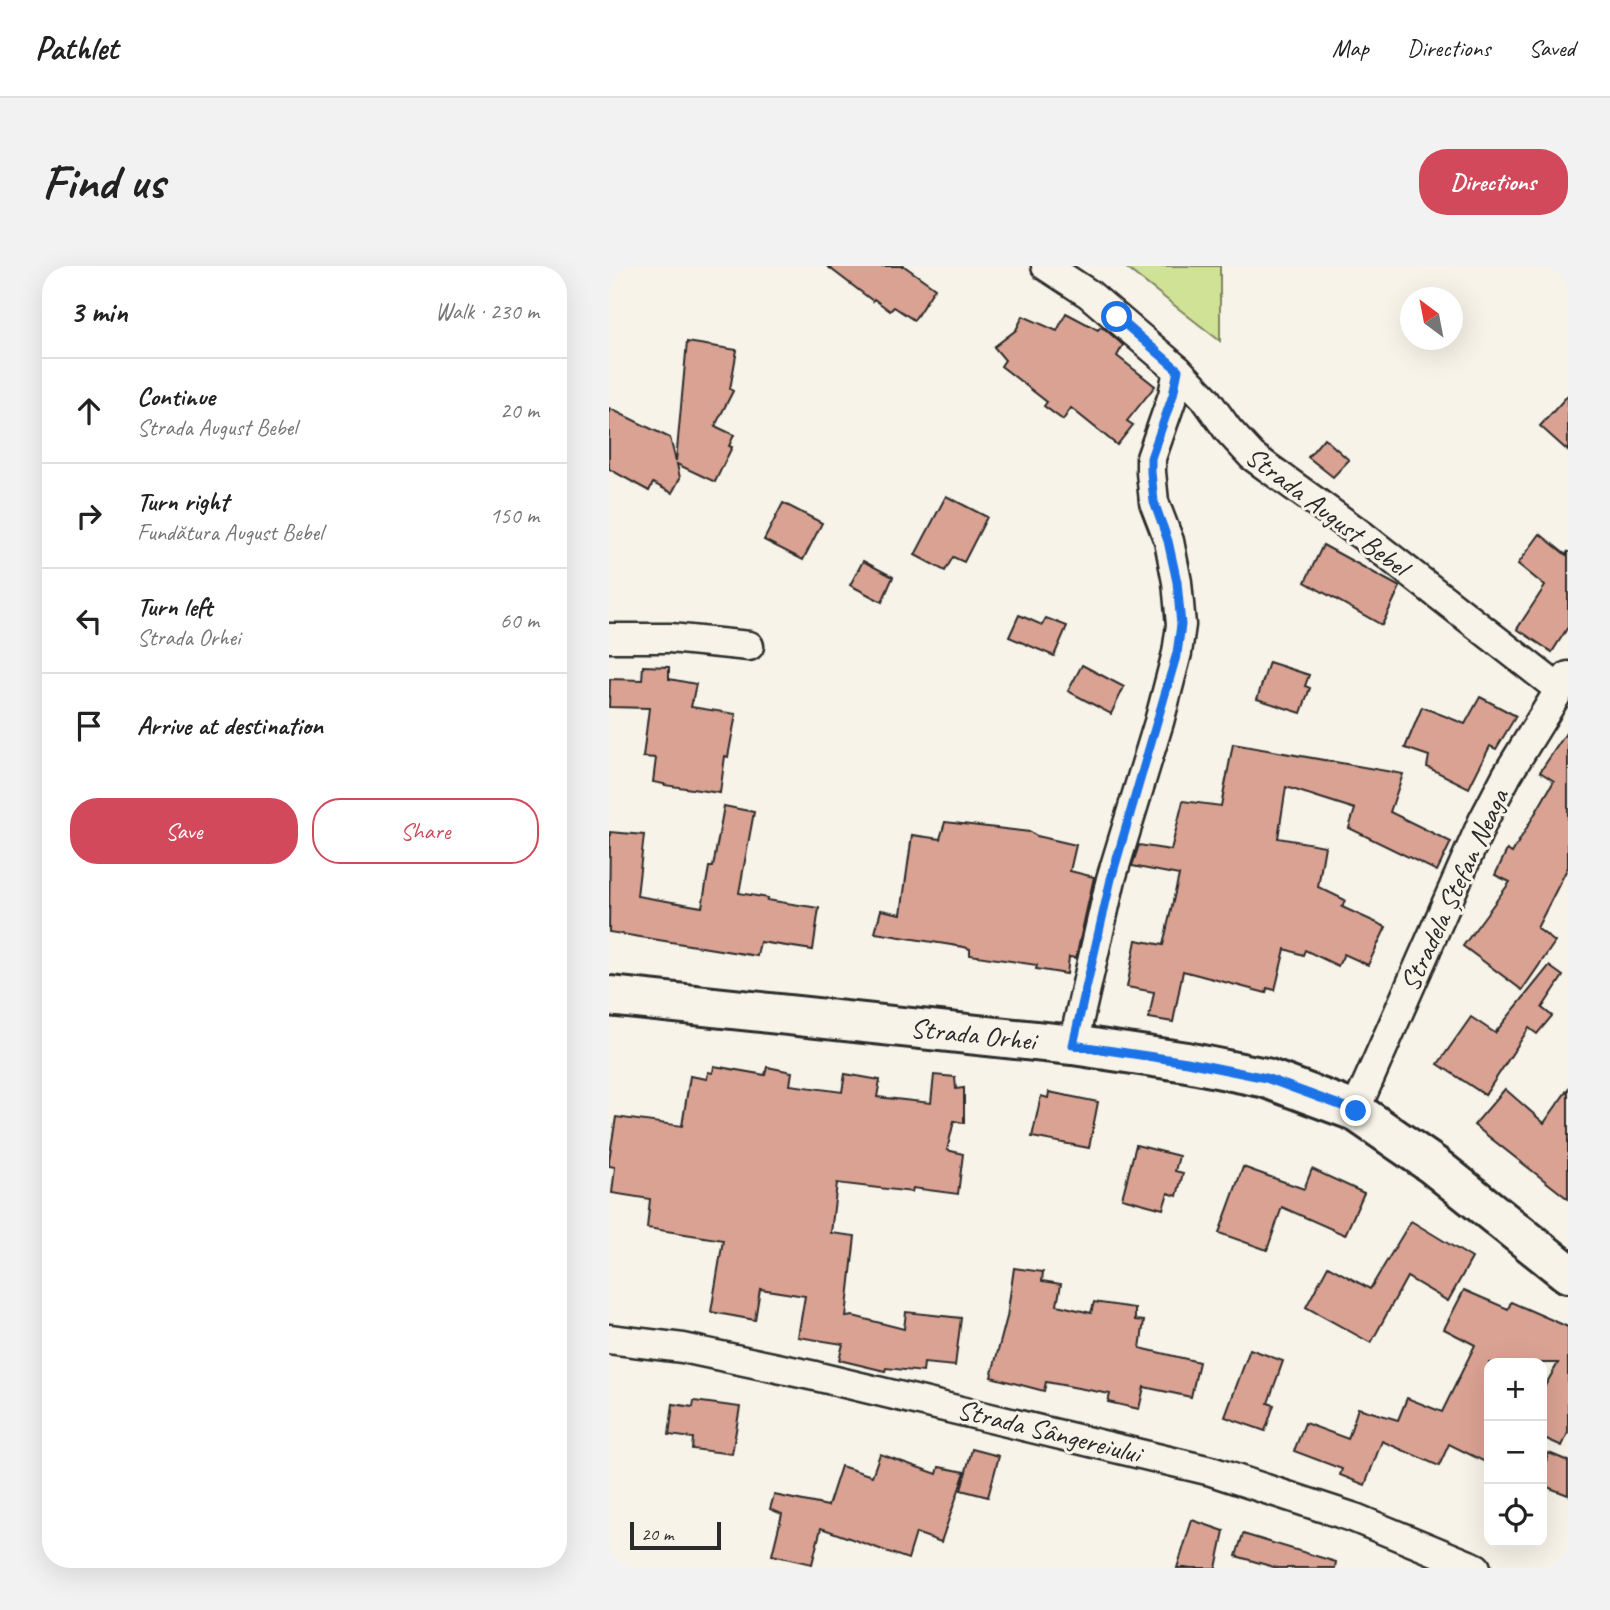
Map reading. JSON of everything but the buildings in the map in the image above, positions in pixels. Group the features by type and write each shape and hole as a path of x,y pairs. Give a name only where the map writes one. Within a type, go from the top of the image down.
{"street":[{"name":"Strada August Bebel","path":"1046,266 1089,294 1178,370 1205,398 1228,430 1252,456 1564,683"},
{"path":"1073,1045 1111,879 1177,653 1181,625 1177,582 1168,541 1154,502 1151,465 1178,370"},
{"path":"609,638 670,638 749,646"},
{"name":"Stradela Ștefan Neaga","path":"1356,1111 1483,821 1507,775 1564,683"},
{"name":"Strada Orhei","path":"609,996 1073,1045 1187,1062 1266,1078 1356,1111 1433,1165 1568,1273"},
{"name":"Strada Sângereiului","path":"609,1339 683,1348 815,1376 1198,1468 1272,1489 1355,1518 1476,1568"}],"green space":[{"path":"1124,266 1220,266 1220,341"}],"route":[{"path":"1117,317 1178,370 1173,395 1151,458 1151,472 1154,502 1173,556 1181,625 1177,653 1159,722 1111,879 1073,1045 1187,1062 1266,1078 1356,1111"}]}
